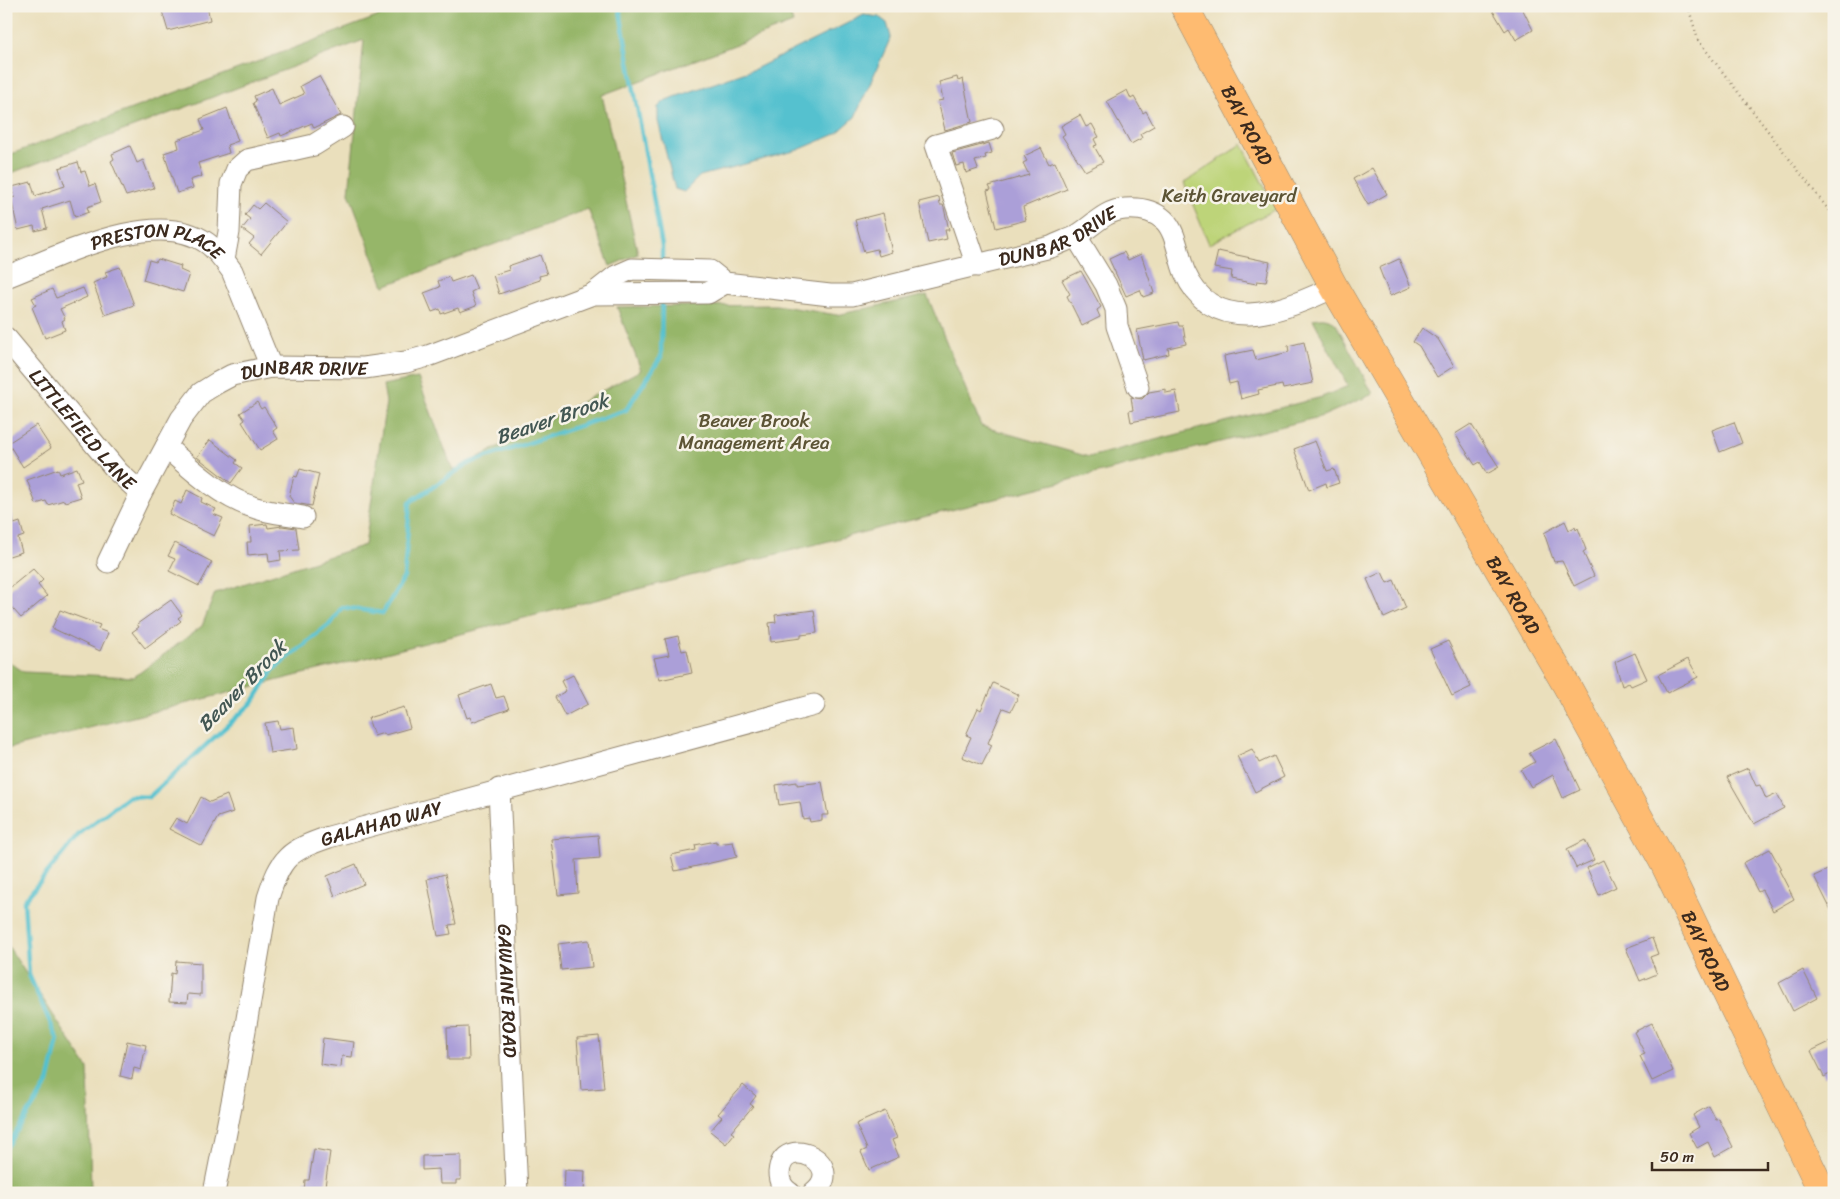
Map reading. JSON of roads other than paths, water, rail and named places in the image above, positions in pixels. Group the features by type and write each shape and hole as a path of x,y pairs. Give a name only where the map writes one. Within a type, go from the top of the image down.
{"main road":[{"name":"BAY ROAD","path":"1184,6 1334,287 1567,686 1664,862 1823,1193"}],"street":[{"path":"224,259 229,232 231,184 236,170 247,160 314,145 344,127"},
{"path":"977,266 936,144 993,128"},
{"name":"DUNBAR DRIVE","path":"108,562 141,493 181,419 201,393 232,375 271,367 364,368 406,362 428,356 593,294 616,276 632,269 710,271 725,282 830,295 852,295 1051,247 1076,236 1106,215 1122,209 1138,208 1155,213 1165,221 1185,272 1193,287 1203,299 1216,307 1236,313 1272,312 1308,300 1334,287"},
{"name":"PRESTON PLACE","path":"6,277 112,237 138,231 160,230 186,234 206,242 224,259 232,271 271,367"},
{"path":"1076,236 1106,285 1116,309 1117,326 1138,387"},
{"name":"DUNBAR DRIVE","path":"593,294 708,293 725,282"},
{"name":"LITTLEFIELD LANE","path":"6,338 118,472 141,493"},
{"path":"166,447 214,486 241,502 256,508 303,517"},
{"name":"GALAHAD WAY","path":"214,1193 236,1082 268,898 281,863 296,851 312,842 499,789 814,706"},
{"name":"GAWAINE ROAD","path":"499,789 517,1193"},
{"path":"790,1193 782,1185 780,1179 781,1165 790,1155 804,1152 816,1158 823,1172 820,1186 813,1193"}],"water":[{"path":"864,15 879,17 887,23 891,37 855,117 836,134 798,150 700,176 684,192 675,189 658,121 658,107 666,100 755,69"}],"waterway":[{"name":"Beaver Brook","path":"619,6 662,246 662,264"},
{"name":"Beaver Brook","path":"6,1148 48,1083 58,1040 29,975 24,901 79,834 129,796 149,797 253,702 273,670 332,622 342,607 383,613 404,577 410,502 469,463 626,410 661,357 662,299"}],"park label":[{"name":"Keith Graveyard","path":"1229,195"},
{"name":"Beaver Brook Management Area","path":"754,431"}]}
